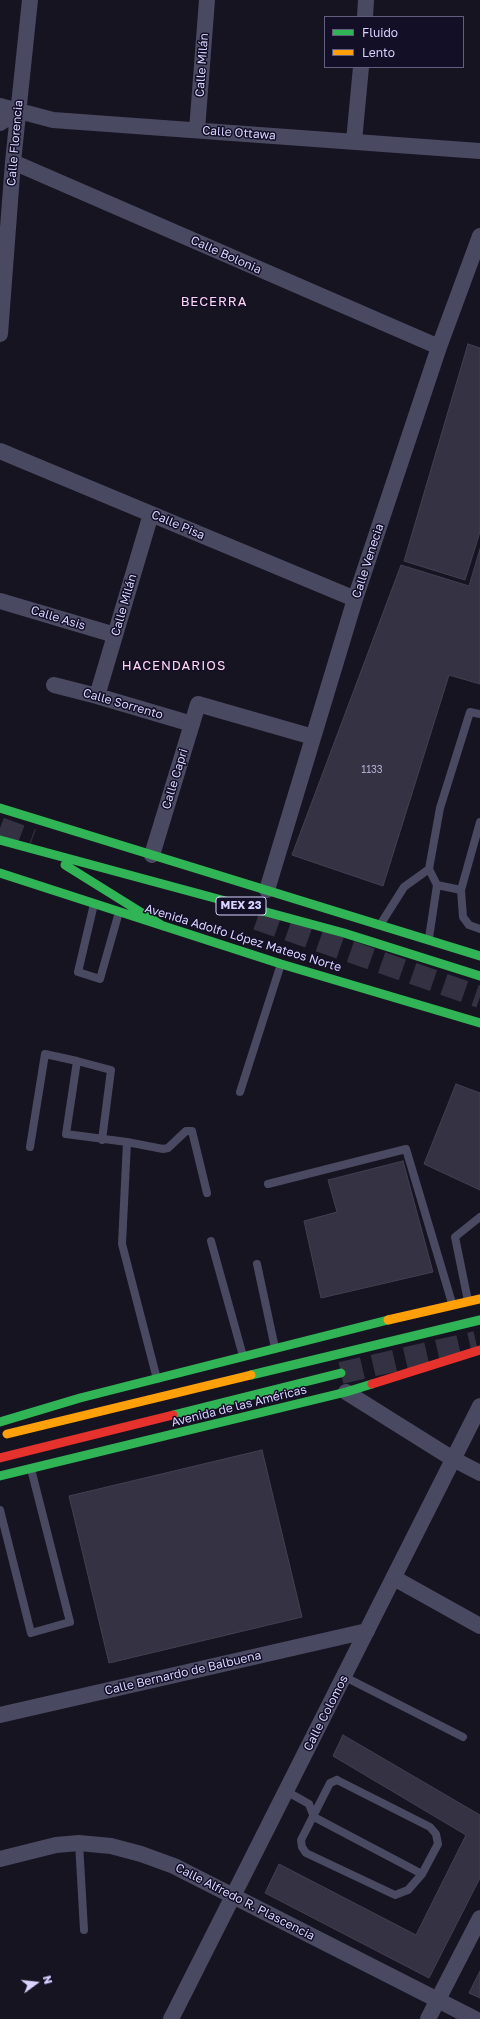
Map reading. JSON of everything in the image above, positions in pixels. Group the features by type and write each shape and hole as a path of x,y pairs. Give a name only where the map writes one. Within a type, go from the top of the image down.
{"main road":[{"path":"0,808 480,956"},
{"name":"MEX 23","path":"0,840 344,934 480,976"},
{"path":"43,852 163,926"},
{"name":"Avenida Adolfo López Mateos Norte","path":"0,873 281,964 480,1023"},
{"path":"0,1422 80,1398 243,1358 275,1348 453,1304 480,1299"},
{"path":"0,1436 480,1320"},
{"name":"Avenida de las Américas","path":"0,1476 346,1392 480,1350"},
{"name":"Avenida de las Américas","path":"0,1458 341,1373"}],"street":[{"name":"Calle Florencia","path":"0,334 13,162 30,0"},
{"name":"Calle Milán","path":"197,130 207,0"},
{"path":"365,16 366,0"},
{"path":"354,141 361,68"},
{"name":"Calle Ottawa","path":"0,106 18,112 53,120 480,151"},
{"path":"0,123 18,112"},
{"name":"Calle Bolonia","path":"13,162 439,347"},
{"name":"Calle Venecia","path":"267,890 355,599 439,347 480,236"},
{"name":"Calle Pisa","path":"0,451 355,599"},
{"name":"Calle Milán","path":"97,696 151,514"},
{"name":"Calle Asis","path":"0,601 115,635"},
{"name":"Calle Sorrento","path":"54,685 192,724"},
{"name":"Calle Capri","path":"152,855 198,704 313,737"},
{"path":"346,1392 453,1459 480,1473"},
{"name":"Calle Colomos","path":"171,2019 345,1677 480,1406"},
{"path":"394,1578 480,1626"},
{"name":"Calle Bernardo de Balbuena","path":"0,1715 367,1631"},
{"name":"Calle Alfredo R. Plascencia","path":"0,1859 56,1845 79,1843 111,1846 141,1854 174,1866 475,2019"},
{"path":"428,2019 480,1918"}],"lane":[{"path":"428,940 437,885 429,869 440,808 470,712 480,714"},
{"path":"480,822 461,890 463,917 470,925 480,929"},
{"path":"380,925 404,887 429,869"},
{"path":"437,885 461,890"},
{"path":"95,904 78,972 100,979 119,912"},
{"path":"240,1092 281,964"},
{"path":"30,1147 45,1054 111,1070 102,1140"},
{"path":"77,1061 66,1134 102,1140 128,1142 163,1150 168,1148 186,1131 192,1131 207,1193"},
{"path":"128,1142 122,1244 157,1379"},
{"path":"268,1184 406,1149 453,1304"},
{"path":"468,1302 455,1238 480,1217"},
{"path":"210,1241 243,1358"},
{"path":"257,1264 275,1348"},
{"path":"0,1510 31,1633 70,1622 31,1468"},
{"path":"345,1677 463,1737"},
{"path":"337,1780 430,1827 436,1834 438,1844 422,1874 408,1890 395,1895 306,1853 302,1847 301,1840 321,1802 330,1783 337,1780"},
{"path":"286,1791 309,1804 321,1802"},
{"path":"309,1804 314,1817 422,1874"},
{"path":"79,1843 84,1930"}],"building":[{"path":"468,344 480,348 480,532 465,580 404,561"},
{"path":"480,549 480,684 449,675 383,886 292,855 401,565 469,586"},
{"path":"456,1084 480,1093 480,1190 424,1164"},
{"path":"403,1161 433,1272 321,1298 304,1221 337,1212 328,1180"},
{"path":"262,1450 302,1617 109,1663 69,1496"},
{"path":"343,1735 480,1815 480,1878 429,1978 265,1893 279,1864 416,1935 466,1835 333,1756"},
{"path":"480,1971 480,1998 469,1993"}],"tunnel":[{"path":"0,828 32,840"},
{"path":"257,919 480,997"},
{"path":"341,1373 476,1342"}],"traffic: fast":[{"path":"0,808 480,956"},
{"path":"0,840 344,933 480,976"},
{"path":"65,865 163,926"},
{"path":"0,873 281,964 480,1023"},
{"path":"0,1422 80,1398 388,1320"},
{"path":"251,1375 480,1320"},
{"path":"173,1415 341,1373"},
{"path":"0,1476 346,1392 372,1384"}],"traffic: slow":[{"path":"388,1320 480,1299"},
{"path":"7,1434 251,1375"}],"traffic: jam":[{"path":"372,1384 480,1350"},
{"path":"0,1458 173,1415"}],"district":[{"name":"BECERRA","path":"214,302"},
{"name":"HACENDARIOS","path":"174,666"}]}
